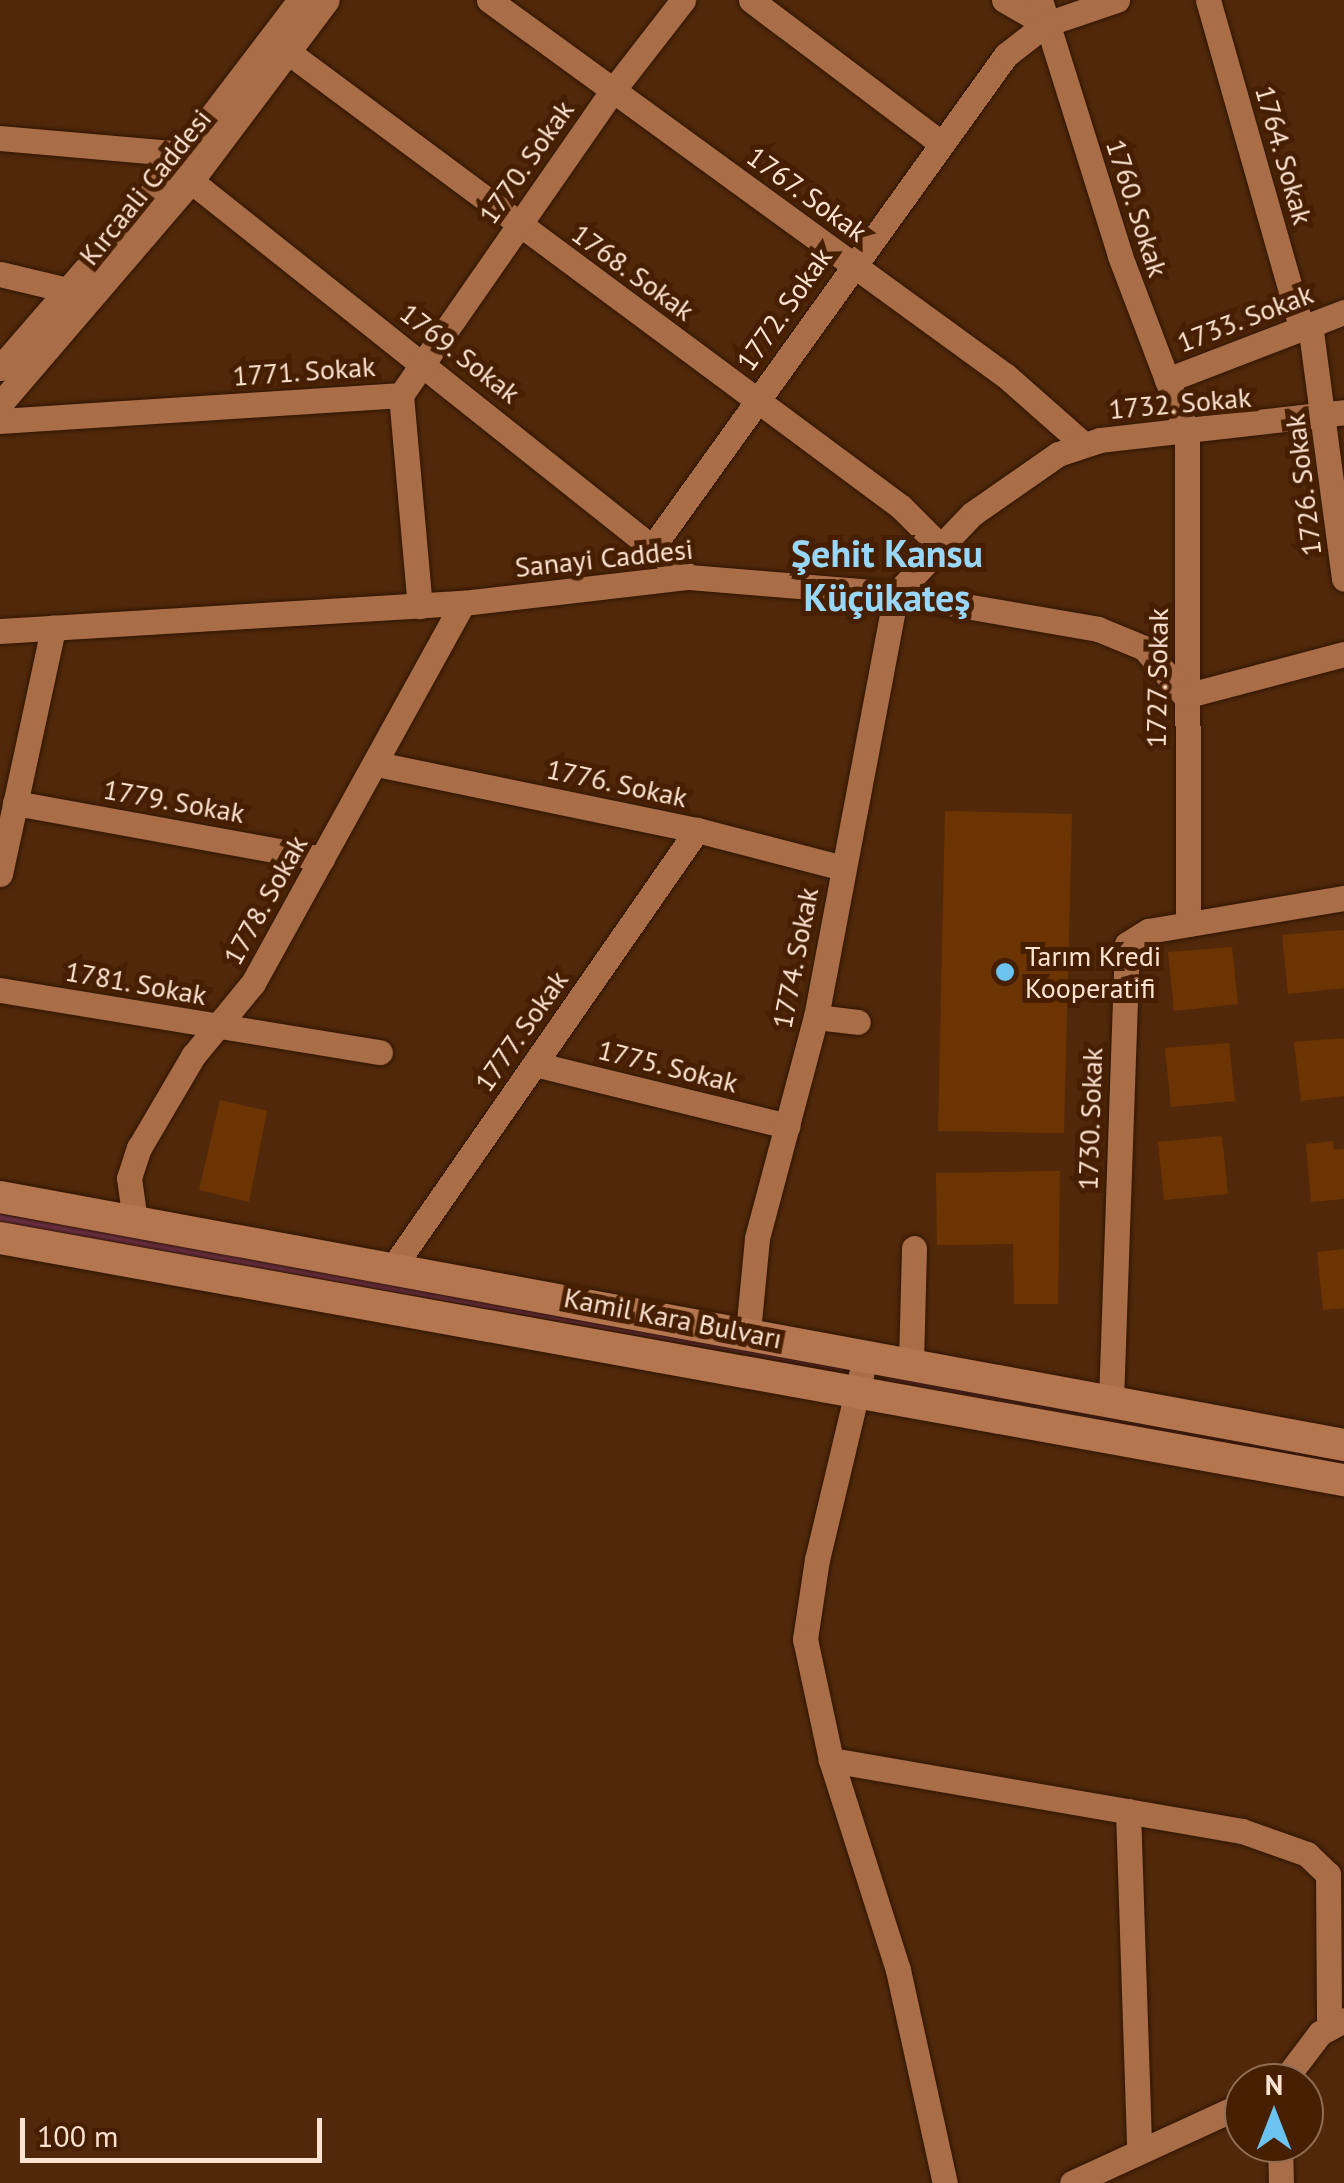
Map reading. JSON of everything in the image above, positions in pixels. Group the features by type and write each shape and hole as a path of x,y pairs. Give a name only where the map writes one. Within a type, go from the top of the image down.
{"main road":[{"name":"Kamil Kara Bulvarı","path":"0,1197 394,1266 1344,1445"},
{"name":"Kamil Kara Bulvarı","path":"0,1238 856,1389 1344,1480"}],"street":[{"name":"Kırcaali Caddesi","path":"0,368 182,154 300,0"},
{"name":"Kırcaali Caddesi","path":"0,404 191,180 326,0"},
{"name":"1767. Sokak","path":"489,0 1006,376 1083,444"},
{"name":"1770. Sokak","path":"401,395 614,89 684,0"},
{"path":"752,0 941,142"},
{"path":"1004,0 1043,12"},
{"name":"1772. Sokak","path":"654,545 1006,55 1043,12 1116,0"},
{"name":"1764. Sokak","path":"1208,0 1306,326"},
{"name":"1760. Sokak","path":"1043,12 1187,432"},
{"name":"1768. Sokak","path":"288,52 913,516 938,544"},
{"path":"0,138 182,154"},
{"name":"1769. Sokak","path":"191,180 654,545 689,577"},
{"path":"0,274 67,290"},
{"name":"1733. Sokak","path":"1167,380 1344,312"},
{"name":"1726. Sokak","path":"1306,326 1335,414 1344,580"},
{"name":"1771. Sokak","path":"0,421 401,395 420,606"},
{"name":"1732. Sokak","path":"896,594 938,544 1005,487 1083,444 1335,414"},
{"name":"1727. Sokak","path":"1187,432 1188,924"},
{"name":"Sanayi Caddesi","path":"0,630 463,603 689,577 896,594 1119,636 1155,658 1186,696"},
{"name":"1774. Sokak","path":"748,1332 757,1238 816,1016 896,594"},
{"name":"1778. Sokak","path":"136,1220 133,1159 180,1077 253,983 463,603"},
{"path":"0,874 53,628"},
{"path":"1186,696 1344,654"},
{"name":"1776. Sokak","path":"377,764 698,830 843,868"},
{"name":"1779. Sokak","path":"15,803 322,859"},
{"name":"1777. Sokak","path":"394,1266 698,830"},
{"name":"1730. Sokak","path":"1111,1402 1125,951 1138,934 1344,898"},
{"name":"1781. Sokak","path":"0,990 380,1052"},
{"path":"816,1016 858,1022"},
{"name":"1775. Sokak","path":"534,1064 787,1126"},
{"path":"911,1363 914,1248"},
{"path":"866,1354 804,1640 831,1760 898,1970 945,2183"},
{"path":"831,1760 1242,1831 1308,1854 1328,1874 1336,2024 1300,2063"},
{"path":"1128,1812 1138,2151"},
{"path":"1072,2183 1224,2113"}],"shaded area":[{"path":"0,1214 845,1363 843,1371 0,1222"},
{"path":"881,1370 1344,1459 1344,1468 888,1380"}],"building":[{"name":"Tarım Kredi Kooperatifi","path":"945,811 1072,814 1064,1133 938,1131"},
{"path":"1344,930 1344,988 1288,994 1282,935"},
{"path":"1232,947 1238,1004 1174,1011 1168,952"},
{"path":"1344,1038 1344,1096 1301,1101 1294,1042"},
{"path":"1229,1043 1235,1101 1171,1107 1165,1048"},
{"path":"220,1100 267,1111 249,1202 199,1190"},
{"path":"1222,1136 1228,1194 1164,1200 1158,1142"},
{"path":"1333,1141 1334,1150 1344,1149 1344,1199 1311,1202 1306,1144"},
{"path":"1060,1171 1058,1304 1014,1304 1013,1244 937,1245 936,1173"},
{"path":"1344,1249 1344,1308 1323,1310 1317,1252"}],"place":[{"name":"Tarım Kredi Kooperatifi","path":"1005,972"}],"district":[{"name":"Şehit Kansu Küçükateş","path":"887,575"}]}
